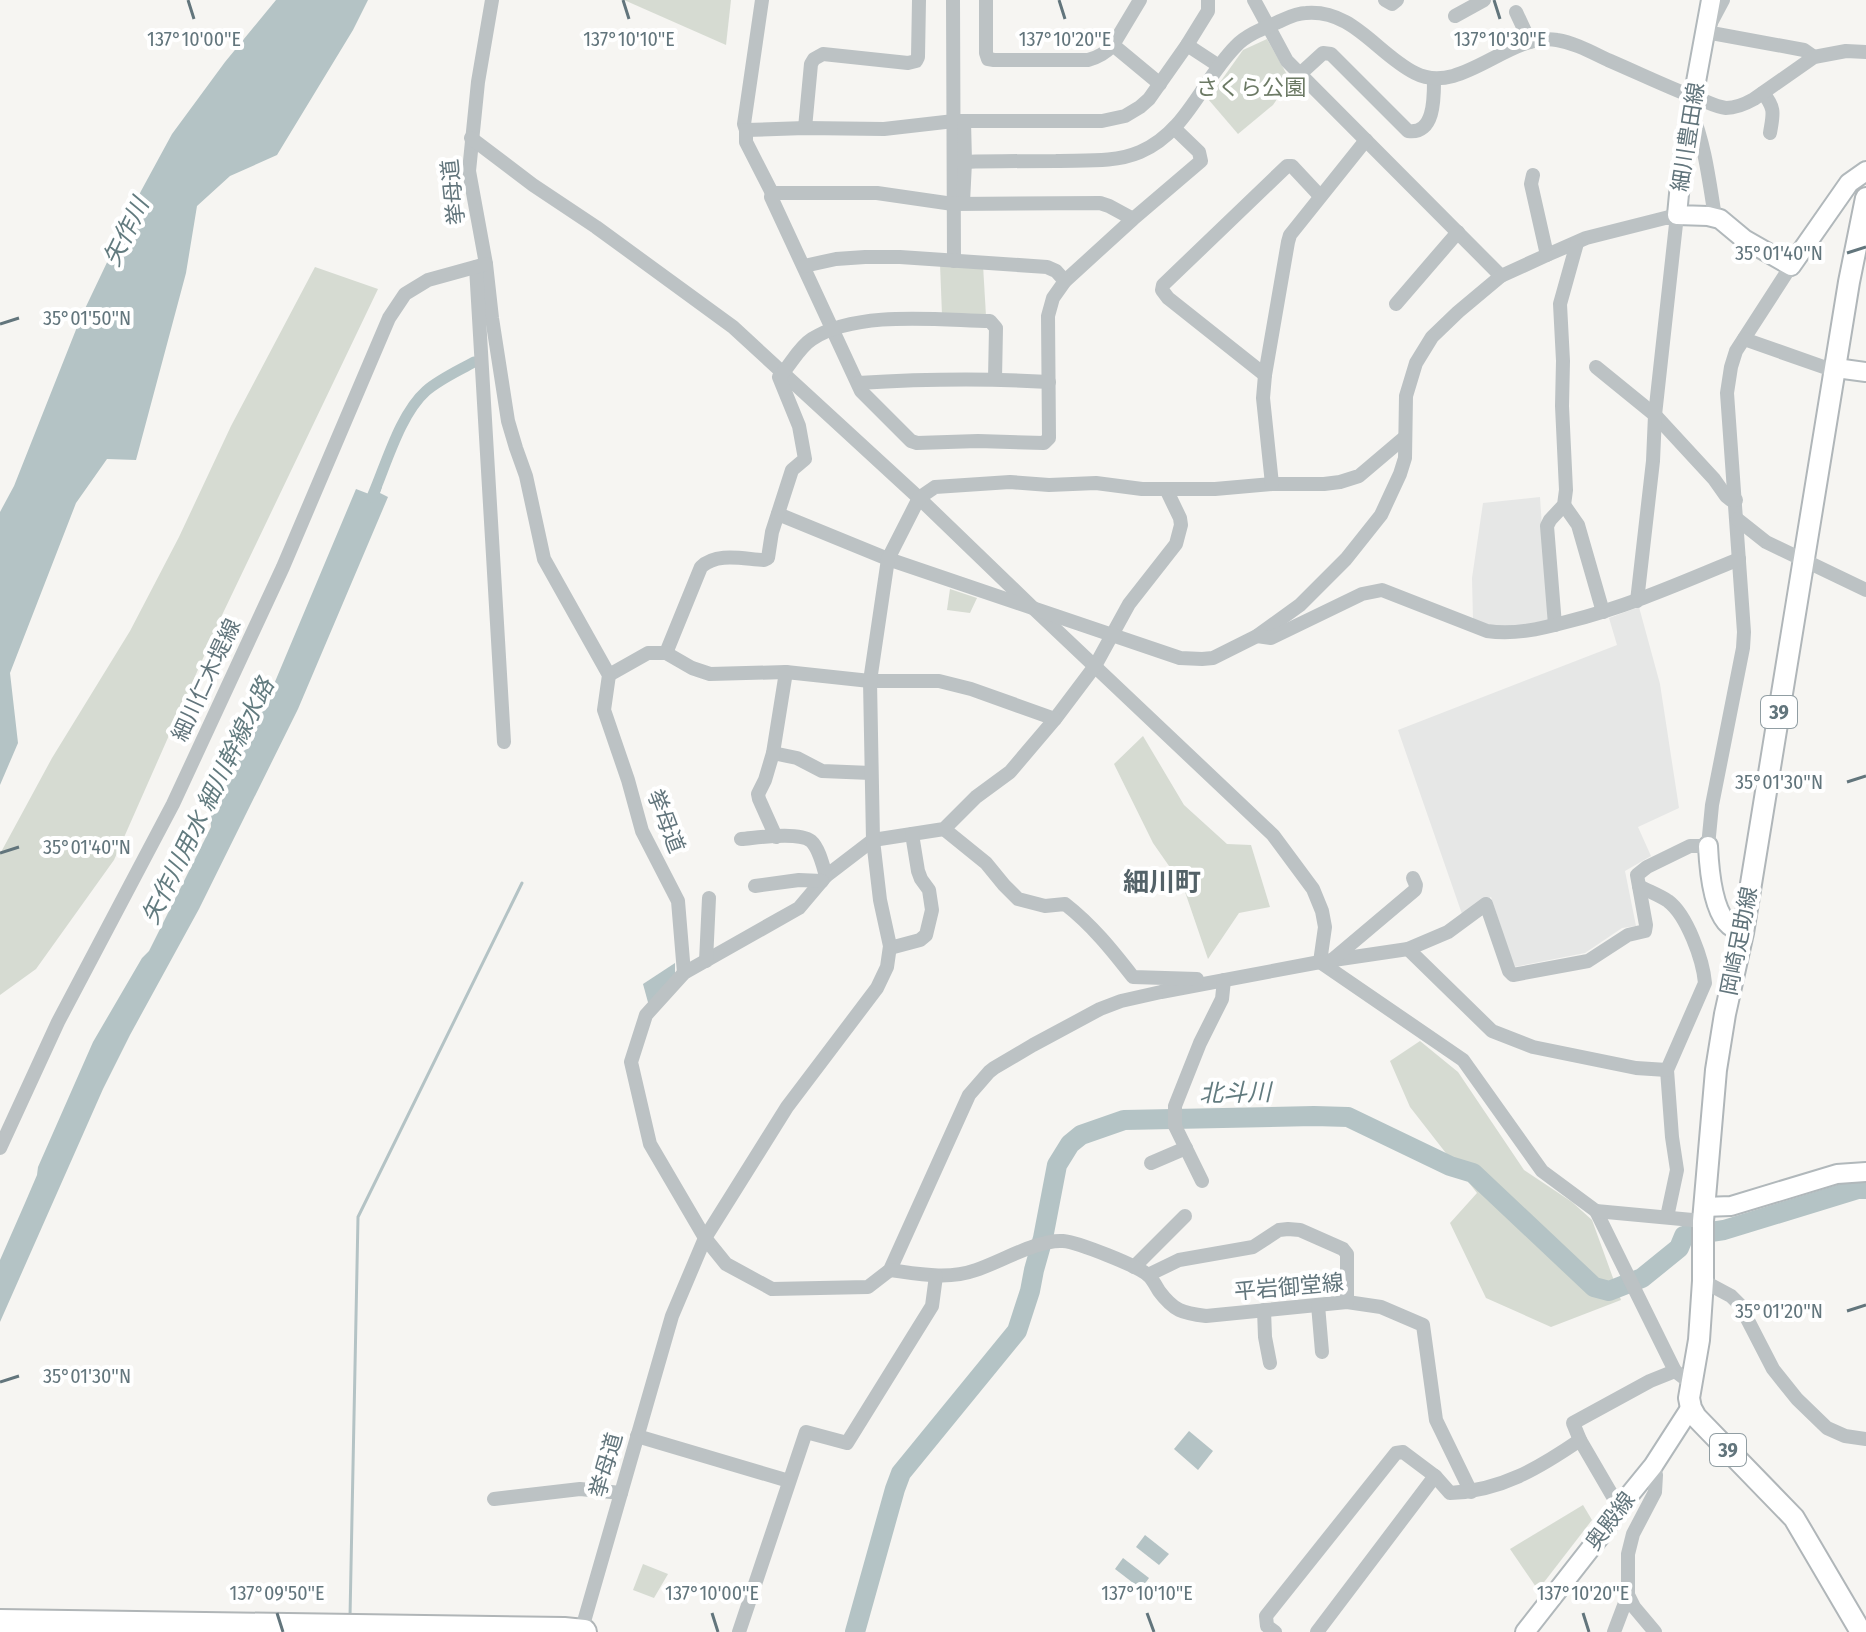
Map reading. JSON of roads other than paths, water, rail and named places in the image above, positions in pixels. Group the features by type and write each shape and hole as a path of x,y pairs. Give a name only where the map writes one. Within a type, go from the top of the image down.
{"highway":[{"path":"0,1622 582,1632"}],"main road":[{"name":"岡崎足助線","path":"1691,1407 1689,1398 1699,1340 1716,1070 1743,933 1849,282 1866,198"},
{"name":"39","path":"1691,1407 1696,1417 1794,1518 1861,1632"}],"street":[{"name":"挙母道","path":"492,0 478,82 469,171 481,265 508,421 526,476 544,559 609,675 604,710 642,831 678,901 684,973"},
{"path":"762,0 744,124 746,142 863,394 914,443 1047,441 1049,308 1053,298 1065,281 1201,161 1199,152 1174,128"},
{"path":"805,128 814,59 823,54 908,63 916,61 919,0"},
{"path":"953,0 959,121 954,261"},
{"path":"986,0 986,53 988,59 994,60 1088,60 1101,56 1113,45 1140,0"},
{"path":"746,130 884,129 959,121 1111,120 1140,107 1160,84 1208,11 1208,0"},
{"path":"1254,0 1287,61 1501,276"},
{"path":"1385,0 1392,4 1397,0"},
{"name":"細川豊田線","path":"1711,0 1692,103 1677,215 1720,219 1744,239 1791,266"},
{"path":"1723,0 1706,32 1804,50 1814,57"},
{"path":"1455,16 1475,2"},
{"path":"1516,12 1530,42"},
{"path":"965,162 1095,160 1138,153 1174,128 1237,44 1268,26 1303,13 1341,18 1404,66 1421,76 1434,79 1459,73 1530,42 1547,38 1572,44 1692,103 1726,108 1747,103 1814,57 1846,51 1866,52"},
{"path":"1113,45 1160,84"},
{"path":"1187,45 1219,66"},
{"path":"1300,74 1323,53 1331,54 1412,132 1417,132 1431,116 1434,79"},
{"path":"1763,93 1773,106 1770,133"},
{"path":"1692,103 1715,217"},
{"path":"958,203 965,162 959,121"},
{"path":"471,138 733,327 919,498 1273,835 1313,889 1325,927 1326,962"},
{"path":"1272,484 1263,409 1265,375 1288,242 1290,235 1366,140"},
{"path":"1265,375 1168,298 1162,290 1163,285 1287,166 1292,166 1320,196"},
{"path":"1743,933 1724,920 1710,873 1708,846 1712,805 1744,632 1727,393 1734,357 1744,339 1849,183 1866,171"},
{"path":"1533,175 1531,184 1547,255"},
{"path":"772,193 877,193 958,203 1100,203 1133,219"},
{"path":"778,514 888,559 1111,634 1190,659 1213,658 1257,636 1300,605 1346,559 1381,515 1405,458 1406,396 1416,363 1432,337 1501,276 1586,238 1677,215 1637,601"},
{"path":"1396,304 1458,232"},
{"path":"1555,625 1547,526 1564,505 1566,490 1560,304 1577,243"},
{"path":"804,266 836,259 900,257 1047,267 1065,281"},
{"path":"481,265 504,742"},
{"name":"細川仁木堤線","path":"0,1148 58,1022 173,804 283,567 389,318 405,294 428,280 481,265"},
{"path":"666,653 701,567 710,559 768,558 783,493 792,470 805,459 799,426 779,377 809,341 833,329 872,319 990,321 996,328 995,379"},
{"path":"1744,339 1836,369 1866,372"},
{"path":"1596,367 1655,415 1726,496 1736,500"},
{"path":"858,383 937,378 1049,382"},
{"path":"912,834 918,871 929,890 932,910 926,935 920,940 890,948 880,900 873,840 870,681 888,559 919,498 935,487 1010,482 1049,485 1096,483 1142,489 1324,484 1359,476 1405,437"},
{"path":"1166,489 1180,518 1176,544 1129,604 1095,666 1010,772 976,797 944,829 873,840 824,878 799,908 684,973 646,1015 631,1062 650,1144 705,1238 726,1264 772,1289 868,1287 890,1270 969,1095 989,1072 1100,1009 1161,992 1408,949 1448,932 1486,904 1513,975 1588,961 1628,935 1645,931 1637,875 1690,846 1708,846"},
{"path":"1564,505 1578,525 1603,612"},
{"path":"1737,519 1766,542 1866,590"},
{"path":"1257,636 1271,638 1362,594 1382,590 1487,631 1505,634 1603,612 1739,559"},
{"path":"609,675 648,653 666,653 710,674 786,672 870,681 939,681 1055,719"},
{"path":"776,837 758,794 773,753 786,672"},
{"path":"773,753 797,758 822,771 871,773"},
{"path":"944,829 986,863 1018,899 1045,906 1065,904 1105,941 1133,977 1225,980"},
{"path":"741,839 796,837 811,841 824,878"},
{"path":"755,886 824,878"},
{"path":"1326,962 1415,890 1413,878"},
{"path":"1639,886 1667,900 1676,909 1699,956 1705,983 1667,1070 1677,1170 1667,1217"},
{"path":"706,961 709,898"},
{"name":"挙母道","path":"582,1632 672,1316 705,1238 787,1107 877,988 887,967 890,948"},
{"path":"1408,949 1492,1031 1533,1047 1636,1068 1667,1070"},
{"path":"1326,962 1463,1060 1542,1171 1596,1211 1675,1371 1692,1384"},
{"path":"1202,1181 1175,1126 1175,1106 1200,1043 1222,999 1225,980"},
{"path":"1151,1163 1186,1148"},
{"path":"1596,1211 1704,1223 1731,1206 1837,1174 1866,1172"},
{"path":"1134,1267 1185,1216"},
{"path":"1148,1275 1179,1260 1253,1247 1279,1230 1300,1230 1343,1249 1347,1254 1347,1302"},
{"name":"平岩御堂線","path":"936,1276 974,1271 1050,1241 1065,1241 1134,1267 1148,1275 1169,1305 1193,1314 1206,1316 1347,1302 1381,1307 1423,1325 1436,1420 1471,1492"},
{"path":"739,1632 806,1432 847,1443 932,1306 936,1276 890,1270"},
{"path":"1703,1281 1731,1296 1740,1305 1773,1369 1797,1399 1827,1428 1845,1436 1866,1439"},
{"path":"1318,1305 1322,1352"},
{"path":"1264,1310 1270,1363"},
{"path":"1622,1504 1612,1495 1573,1425 1575,1421 1650,1381 1675,1371"},
{"name":"奥殿線","path":"1525,1632 1653,1466 1691,1407"},
{"path":"637,1436 789,1481"},
{"path":"1275,1632 1267,1626 1266,1616 1396,1453 1403,1452 1435,1476 1450,1493 1471,1492 1504,1483 1543,1465 1580,1440"},
{"path":"1614,1632 1628,1595 1628,1554 1633,1534 1655,1492 1653,1466"},
{"path":"1317,1632 1435,1476"},
{"path":"494,1499 580,1489 621,1493"},
{"path":"1628,1595 1655,1632"}],"water":[{"name":"矢作川","path":"276,0 368,0 277,155 230,176 197,206 186,273 136,460 107,459 76,503 10,673 18,743 0,785 0,512 14,486 81,317 141,191 172,134"},
{"name":"矢作川用水 細川幹線水路","path":"373,483 382,487 380,493 388,497 298,709 199,909 103,1089 0,1322 0,1260 93,1042 149,951 211,827 210,814 269,696 356,489 369,494"},
{"path":"675,963 675,977 649,1006 643,984"},
{"path":"1189,1431 1213,1451 1198,1470 1174,1449"},
{"path":"1145,1535 1169,1554 1159,1565 1136,1547"},
{"path":"1123,1558 1149,1578 1141,1589 1115,1569"}],"waterway":[{"name":"矢作川用水 細川幹線水路","path":"372,497 401,426 417,401 437,383 474,362"},
{"path":"350,1617 358,1217 522,883"},
{"name":"北斗川","path":"855,1632 901,1473 1017,1331 1043,1238 1057,1165 1070,1144 1081,1135 1124,1120 1348,1117 1450,1166 1473,1173 1594,1287 1609,1291 1642,1278 1679,1248 1684,1236 1724,1230 1866,1189"}],"district":[{"name":"細川町","path":"1162,882"}],"park label":[{"name":"さくら公園","path":"1251,87"}]}
